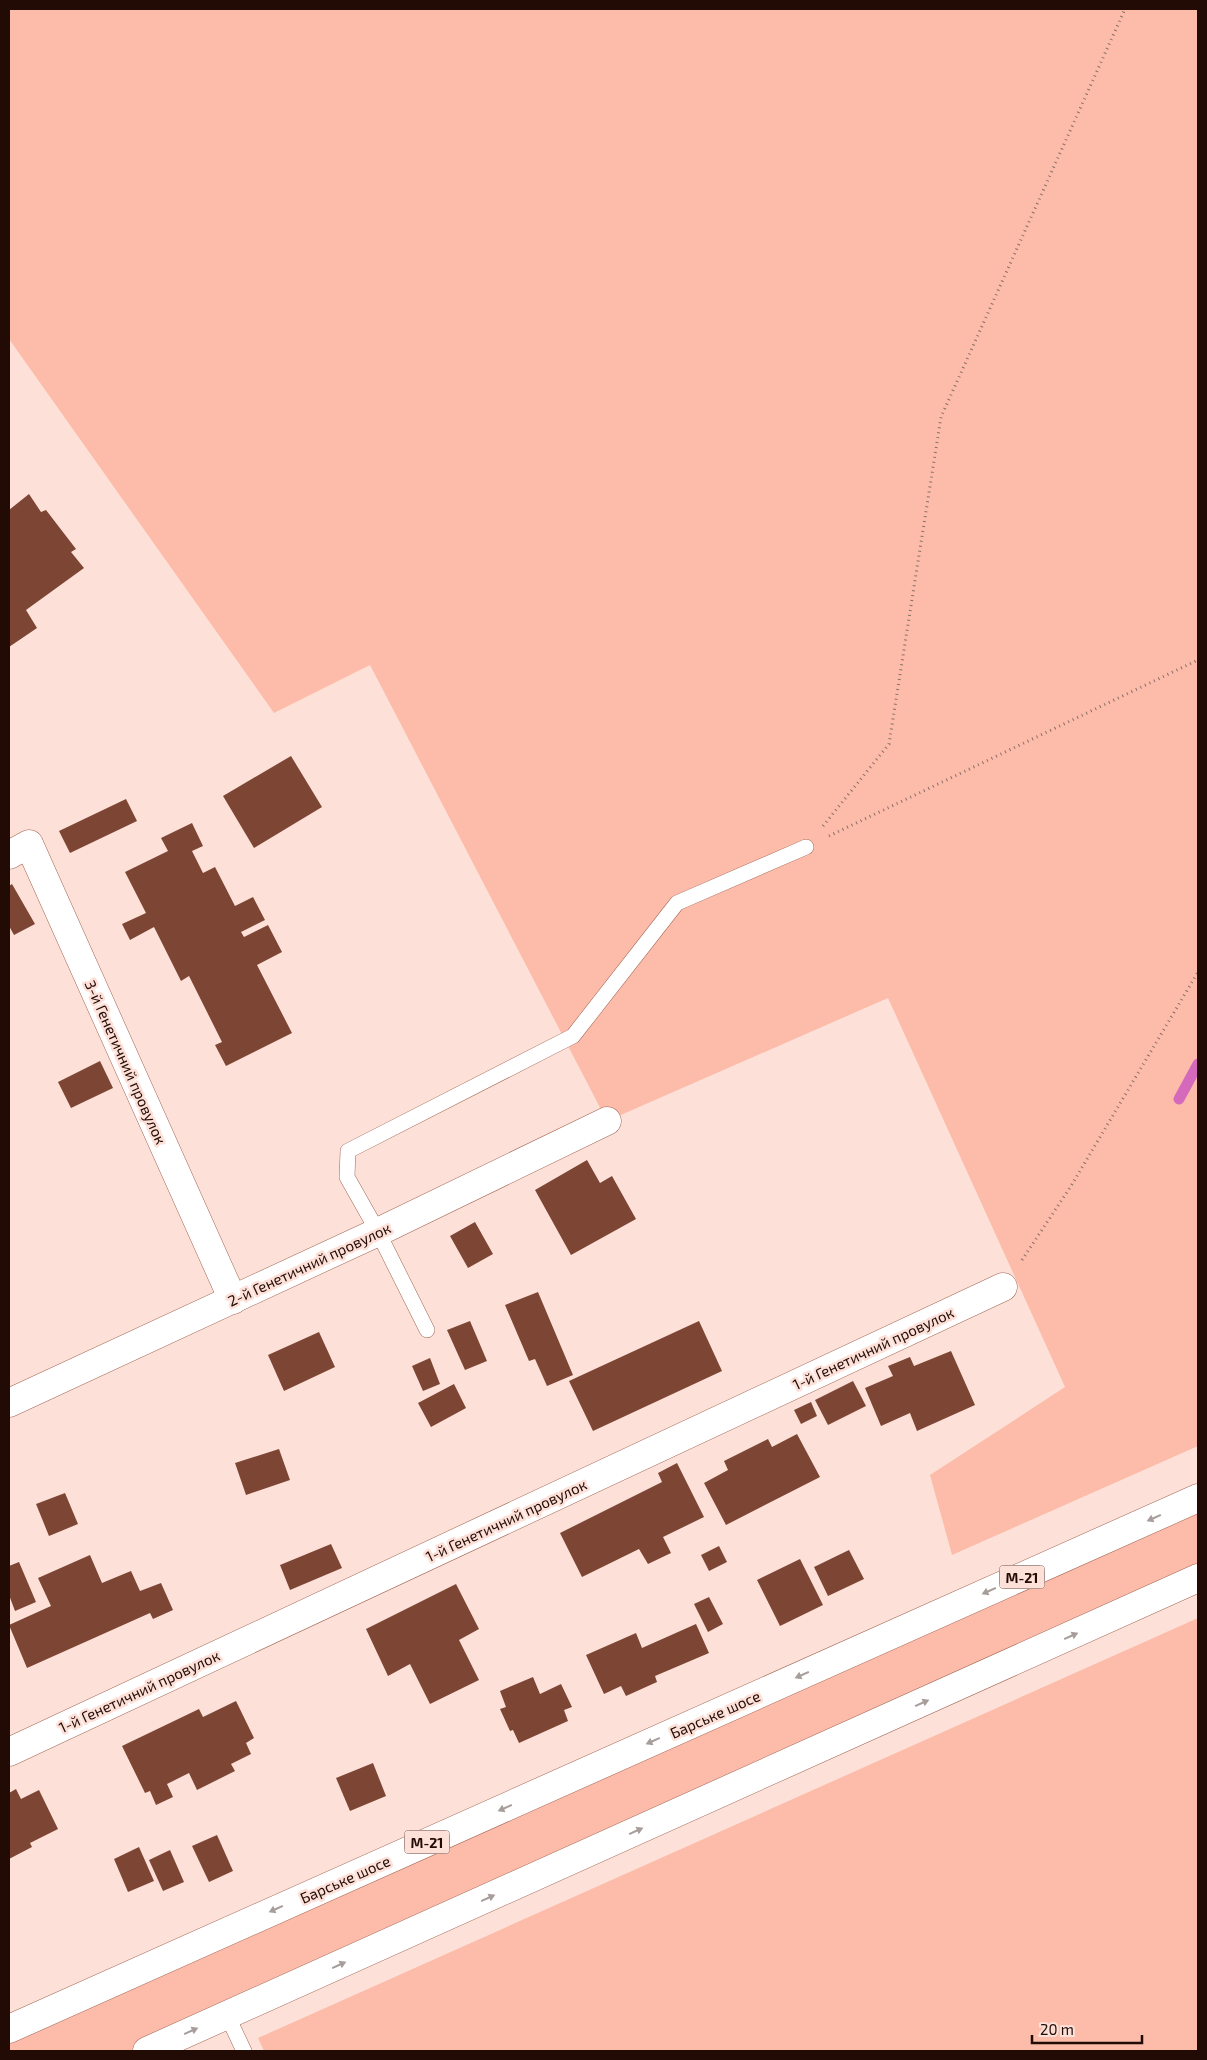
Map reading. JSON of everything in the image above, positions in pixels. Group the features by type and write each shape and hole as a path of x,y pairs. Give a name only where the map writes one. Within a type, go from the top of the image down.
{"main road":[{"name":"3-й Генетичний провулок","path":"9,854 29,844 233,1300"},
{"name":"2-й Генетичний провулок","path":"9,1403 378,1232 607,1121"},
{"name":"1-й Генетичний провулок","path":"9,1752 1004,1287"},
{"name":"Барське шосе","path":"9,2028 1198,1498"},
{"path":"147,2051 1198,1578"}],"lane":[{"path":"427,1330 378,1232 346,1176 348,1151 573,1036 676,903 806,847"},
{"path":"227,2015 244,2051"}],"path":[{"path":"806,847 889,744 941,417 1125,9"},
{"path":"806,847 1198,660"},
{"path":"1004,1287 1071,1186 1198,972"}],"shaded area":[{"path":"9,9 1198,9 1198,1446 952,1555 930,1475 1065,1387 888,998 607,1121 370,665 274,713 9,339"},
{"path":"1198,1498 1198,1578 147,2051 9,2051 9,2028"},
{"path":"1198,1618 1198,2051 264,2051 258,2038"}],"building":[{"path":"29,494 41,512 46,510 76,549 71,552 84,568 26,610 37,628 9,647 9,510"},
{"path":"291,756 322,807 254,848 223,796"},
{"path":"126,799 137,821 70,853 59,831"},
{"path":"192,823 203,846 192,851 203,873 215,867 235,906 253,897 265,920 241,932 244,937 268,925 282,952 257,965 292,1033 226,1066 215,1045 222,1042 189,976 181,981 154,927 130,940 122,924 146,913 125,872 168,851 161,838"},
{"path":"12,884 35,924 14,935 9,926 9,886"},
{"path":"100,1061 113,1088 71,1108 58,1082"},
{"path":"587,1160 600,1183 612,1176 636,1219 571,1255 535,1190"},
{"path":"475,1222 493,1254 468,1268 450,1236"},
{"path":"538,1292 573,1375 547,1386 535,1359 529,1361 505,1305"},
{"path":"470,1321 487,1361 465,1370 447,1330"},
{"path":"699,1321 722,1371 593,1431 569,1381"},
{"path":"319,1332 335,1367 284,1391 268,1355"},
{"path":"951,1351 975,1405 917,1431 910,1413 881,1426 865,1388 893,1376 888,1366 910,1357 914,1366"},
{"path":"430,1358 440,1384 423,1391 412,1366"},
{"path":"853,1381 866,1406 828,1425 815,1400"},
{"path":"454,1384 466,1408 431,1427 418,1403"},
{"path":"811,1402 817,1416 801,1424 794,1410"},
{"path":"797,1434 820,1477 726,1525 704,1483 728,1470 724,1461 768,1439 772,1447"},
{"path":"279,1449 290,1480 246,1495 235,1463"},
{"path":"677,1463 704,1517 663,1537 671,1553 648,1564 639,1549 582,1577 560,1533 662,1482 658,1473"},
{"path":"65,1493 78,1524 49,1536 36,1504"},
{"path":"331,1544 342,1568 290,1590 280,1565"},
{"path":"719,1546 727,1562 709,1571 701,1555"},
{"path":"849,1550 864,1579 828,1596 814,1567"},
{"path":"90,1555 102,1583 131,1571 140,1591 161,1583 173,1610 153,1619 150,1613 27,1668 9,1625 51,1606 38,1578"},
{"path":"800,1559 823,1605 780,1626 757,1580"},
{"path":"19,1562 36,1602 15,1611 9,1595 9,1566"},
{"path":"456,1584 479,1629 459,1640 479,1680 430,1704 410,1664 388,1676 366,1629"},
{"path":"709,1597 723,1624 708,1632 694,1604"},
{"path":"696,1624 709,1653 655,1676 657,1682 626,1696 621,1686 604,1694 586,1655 636,1633 642,1648"},
{"path":"533,1677 540,1694 561,1684 572,1707 564,1710 568,1721 519,1743 513,1730 510,1731 500,1709 506,1707 500,1691"},
{"path":"236,1701 254,1738 246,1743 251,1754 231,1764 235,1771 197,1790 189,1773 167,1784 173,1797 156,1805 150,1791 145,1793 122,1746 199,1709 203,1717"},
{"path":"373,1763 386,1796 350,1811 336,1778"},
{"path":"16,1789 21,1799 39,1790 58,1829 30,1843 32,1847 9,1859 9,1793"},
{"path":"217,1835 233,1871 209,1882 192,1846"},
{"path":"139,1847 154,1881 128,1892 114,1859"},
{"path":"170,1850 184,1882 163,1891 149,1860"}],"waterway":[{"path":"1179,1099 1198,1064"}]}
